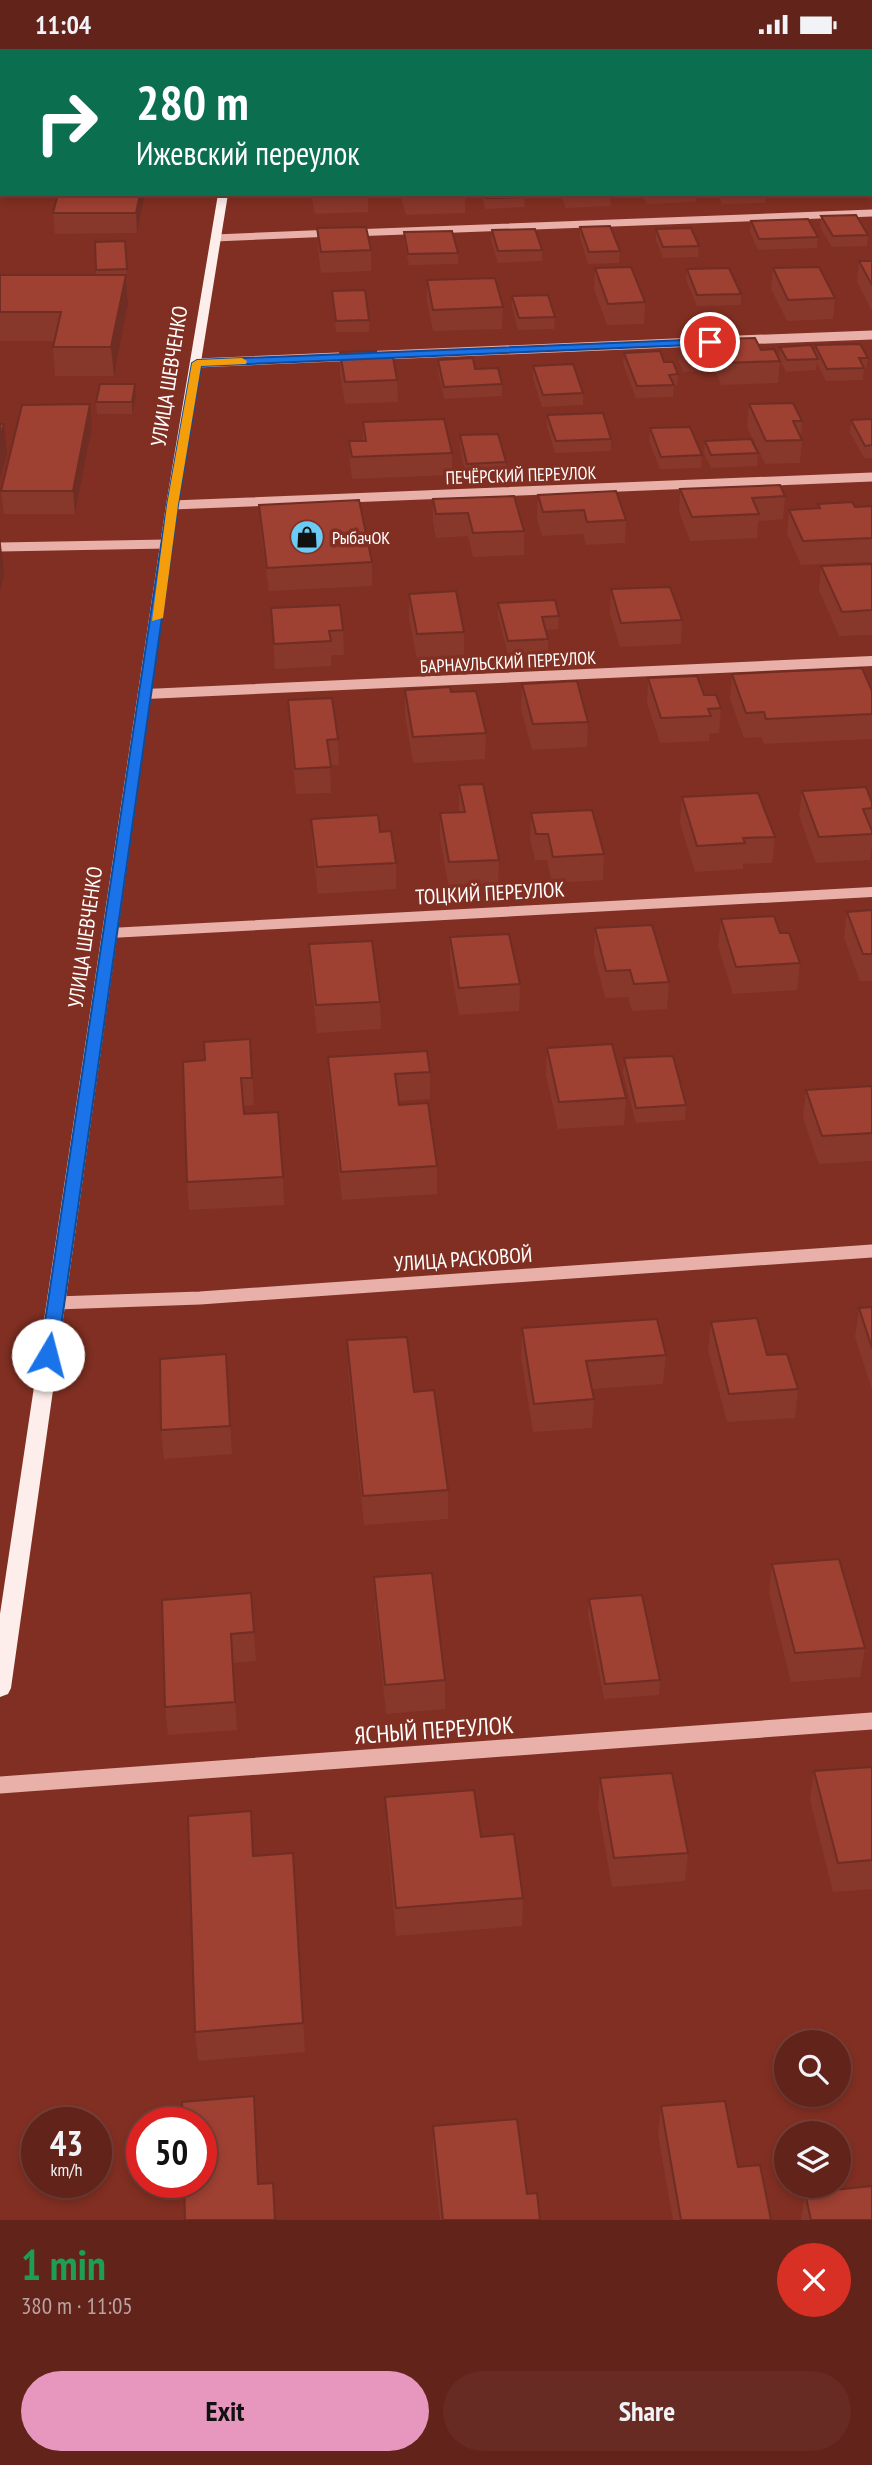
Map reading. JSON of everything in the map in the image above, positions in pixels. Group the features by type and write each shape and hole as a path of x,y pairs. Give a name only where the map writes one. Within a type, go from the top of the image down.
{"main road":[{"name":"УЛИЦА ШЕВЧЕНКО","path":"0,1688 172,505 223,196"}],"street":[{"path":"215,238 872,213"},
{"path":"734,341 872,335"},
{"path":"197,363 707,342"},
{"name":"ПЕЧЁРСКИЙ ПЕРЕУЛОК","path":"172,505 872,477"},
{"path":"0,547 167,544"},
{"name":"БАРНАУЛЬСКИЙ ПЕРЕУЛОК","path":"146,694 872,661"},
{"name":"ТОЦКИЙ ПЕРЕУЛОК","path":"110,933 872,892"},
{"name":"УЛИЦА РАСКОВОЙ","path":"56,1303 200,1298 872,1251"},
{"name":"ЯСНЫЙ ПЕРЕУЛОК","path":"0,1785 872,1721"}],"building":[{"path":"57,196 140,196 136,213 53,213"},
{"path":"485,196 525,197 486,198"},
{"path":"856,215 868,235 833,236 821,216"},
{"path":"808,219 818,237 759,239 751,221"},
{"path":"610,226 620,251 589,252 580,227"},
{"path":"366,227 371,250 321,252 317,228"},
{"path":"691,228 699,246 663,247 656,229"},
{"path":"535,229 542,250 498,251 492,230"},
{"path":"452,231 458,253 408,254 404,232"},
{"path":"125,241 127,269 96,270 95,242"},
{"path":"859,261 872,261 872,285"},
{"path":"631,267 645,302 608,304 595,268"},
{"path":"819,267 835,298 788,300 773,268"},
{"path":"729,268 741,294 697,295 687,269"},
{"path":"0,275 126,275 111,347 53,347 61,312 0,312"},
{"path":"495,278 503,307 433,310 427,280"},
{"path":"365,290 369,320 336,321 332,291"},
{"path":"548,295 555,317 519,318 512,296"},
{"path":"755,338 761,350 774,349 780,361 723,363 717,349 685,350 680,340"},
{"path":"860,344 868,358 859,358 864,368 827,369 815,345"},
{"path":"811,345 818,359 787,360 780,347"},
{"path":"376,351 377,357 393,357 397,380 345,382 340,352"},
{"path":"660,351 664,362 673,362 678,374 669,375 674,385 637,386 624,353"},
{"path":"473,358 475,369 498,368 502,384 444,387 438,360"},
{"path":"573,364 583,393 543,395 533,366"},
{"path":"100,384 135,384 132,402 96,402"},
{"path":"793,403 802,421 793,421 802,440 766,441 749,404"},
{"path":"90,404 73,491 1,491 22,405"},
{"path":"603,413 611,439 556,441 547,415"},
{"path":"444,419 452,453 352,457 349,441 366,441 363,422"},
{"path":"872,419 872,445 865,446 851,420"},
{"path":"690,427 702,455 661,457 650,428"},
{"path":"498,434 506,462 467,464 460,435"},
{"path":"751,439 758,453 711,455 705,441"},
{"path":"780,485 785,496 752,498 759,514 692,517 680,489"},
{"path":"616,491 626,520 587,522 584,510 543,512 538,495"},
{"path":"514,496 524,531 473,533 468,513 436,514 433,499"},
{"path":"359,500 372,562 267,568 259,505"},
{"path":"852,502 855,507 872,506 872,538 803,541 789,510 820,508 818,504"},
{"path":"872,564 872,610 842,612 821,566"},
{"path":"670,587 682,620 621,623 611,589"},
{"path":"456,591 464,632 417,634 409,594"},
{"path":"555,600 559,616 542,617 548,639 508,641 498,603"},
{"path":"340,605 343,630 329,631 331,641 274,644 271,608"},
{"path":"862,668 872,691 872,714 766,719 764,712 746,713 732,674"},
{"path":"697,676 704,695 716,695 721,708 708,709 711,716 661,718 648,678"},
{"path":"577,681 588,722 533,724 522,684"},
{"path":"450,687 451,692 476,691 486,733 413,737 405,690"},
{"path":"332,698 338,739 327,740 331,767 295,769 288,700"},
{"path":"483,784 499,860 449,862 440,813 465,812 459,785"},
{"path":"866,787 872,808 863,809 872,834 819,837 802,791"},
{"path":"758,793 775,837 743,838 745,843 697,846 682,797"},
{"path":"592,810 604,854 553,857 548,834 536,834 531,813"},
{"path":"378,815 380,832 391,831 396,863 317,867 311,819"},
{"path":"872,910 872,954 863,954 847,912"},
{"path":"774,916 780,933 789,933 800,963 736,967 721,919"},
{"path":"652,925 669,982 634,984 630,970 606,971 595,928"},
{"path":"509,934 520,984 459,988 450,937"},
{"path":"372,941 380,1002 316,1005 309,944"},
{"path":"250,1039 252,1078 241,1078 244,1114 278,1112 283,1177 187,1182 183,1062 205,1060 204,1042"},
{"path":"612,1044 626,1098 559,1102 547,1048"},
{"path":"427,1051 430,1072 395,1074 399,1105 428,1103 437,1166 341,1172 328,1057"},
{"path":"673,1056 686,1105 636,1108 624,1058"},
{"path":"872,1086 872,1133 822,1136 806,1090"},
{"path":"872,1307 872,1348 859,1308"},
{"path":"757,1318 767,1355 787,1354 798,1389 729,1394 711,1322"},
{"path":"657,1319 666,1355 586,1361 594,1399 534,1404 522,1328"},
{"path":"407,1337 414,1392 434,1390 448,1490 363,1496 347,1340"},
{"path":"226,1354 230,1426 161,1430 160,1359"},
{"path":"839,1559 865,1648 795,1653 772,1564"},
{"path":"432,1573 445,1680 385,1685 374,1577"},
{"path":"251,1593 254,1632 231,1634 235,1702 165,1707 162,1600"},
{"path":"642,1595 660,1680 605,1684 589,1599"},
{"path":"872,1767 872,1860 838,1863 814,1771"},
{"path":"672,1773 688,1853 614,1858 600,1778"},
{"path":"474,1790 481,1837 514,1834 523,1898 396,1908 385,1797"},
{"path":"251,1811 253,1856 293,1853 303,2023 195,2032 188,1816"},
{"path":"254,2096 258,2184 273,2183 275,2220 185,2220 184,2198 217,2198 217,2107 182,2107 182,2102"},
{"path":"725,2101 738,2167 760,2165 771,2220 681,2220 661,2106"},
{"path":"517,2119 527,2194 537,2193 540,2220 443,2220 433,2126"},
{"path":"872,2186 872,2220 811,2220 806,2198 851,2198 851,2188"}],"slow traffic":[{"path":"157,618 172,505 197,363 242,361"}],"place":[{"name":"РыбачОК","path":"307,537"}],"route":[{"path":"48,1355 172,505 197,363 710,342"}]}
